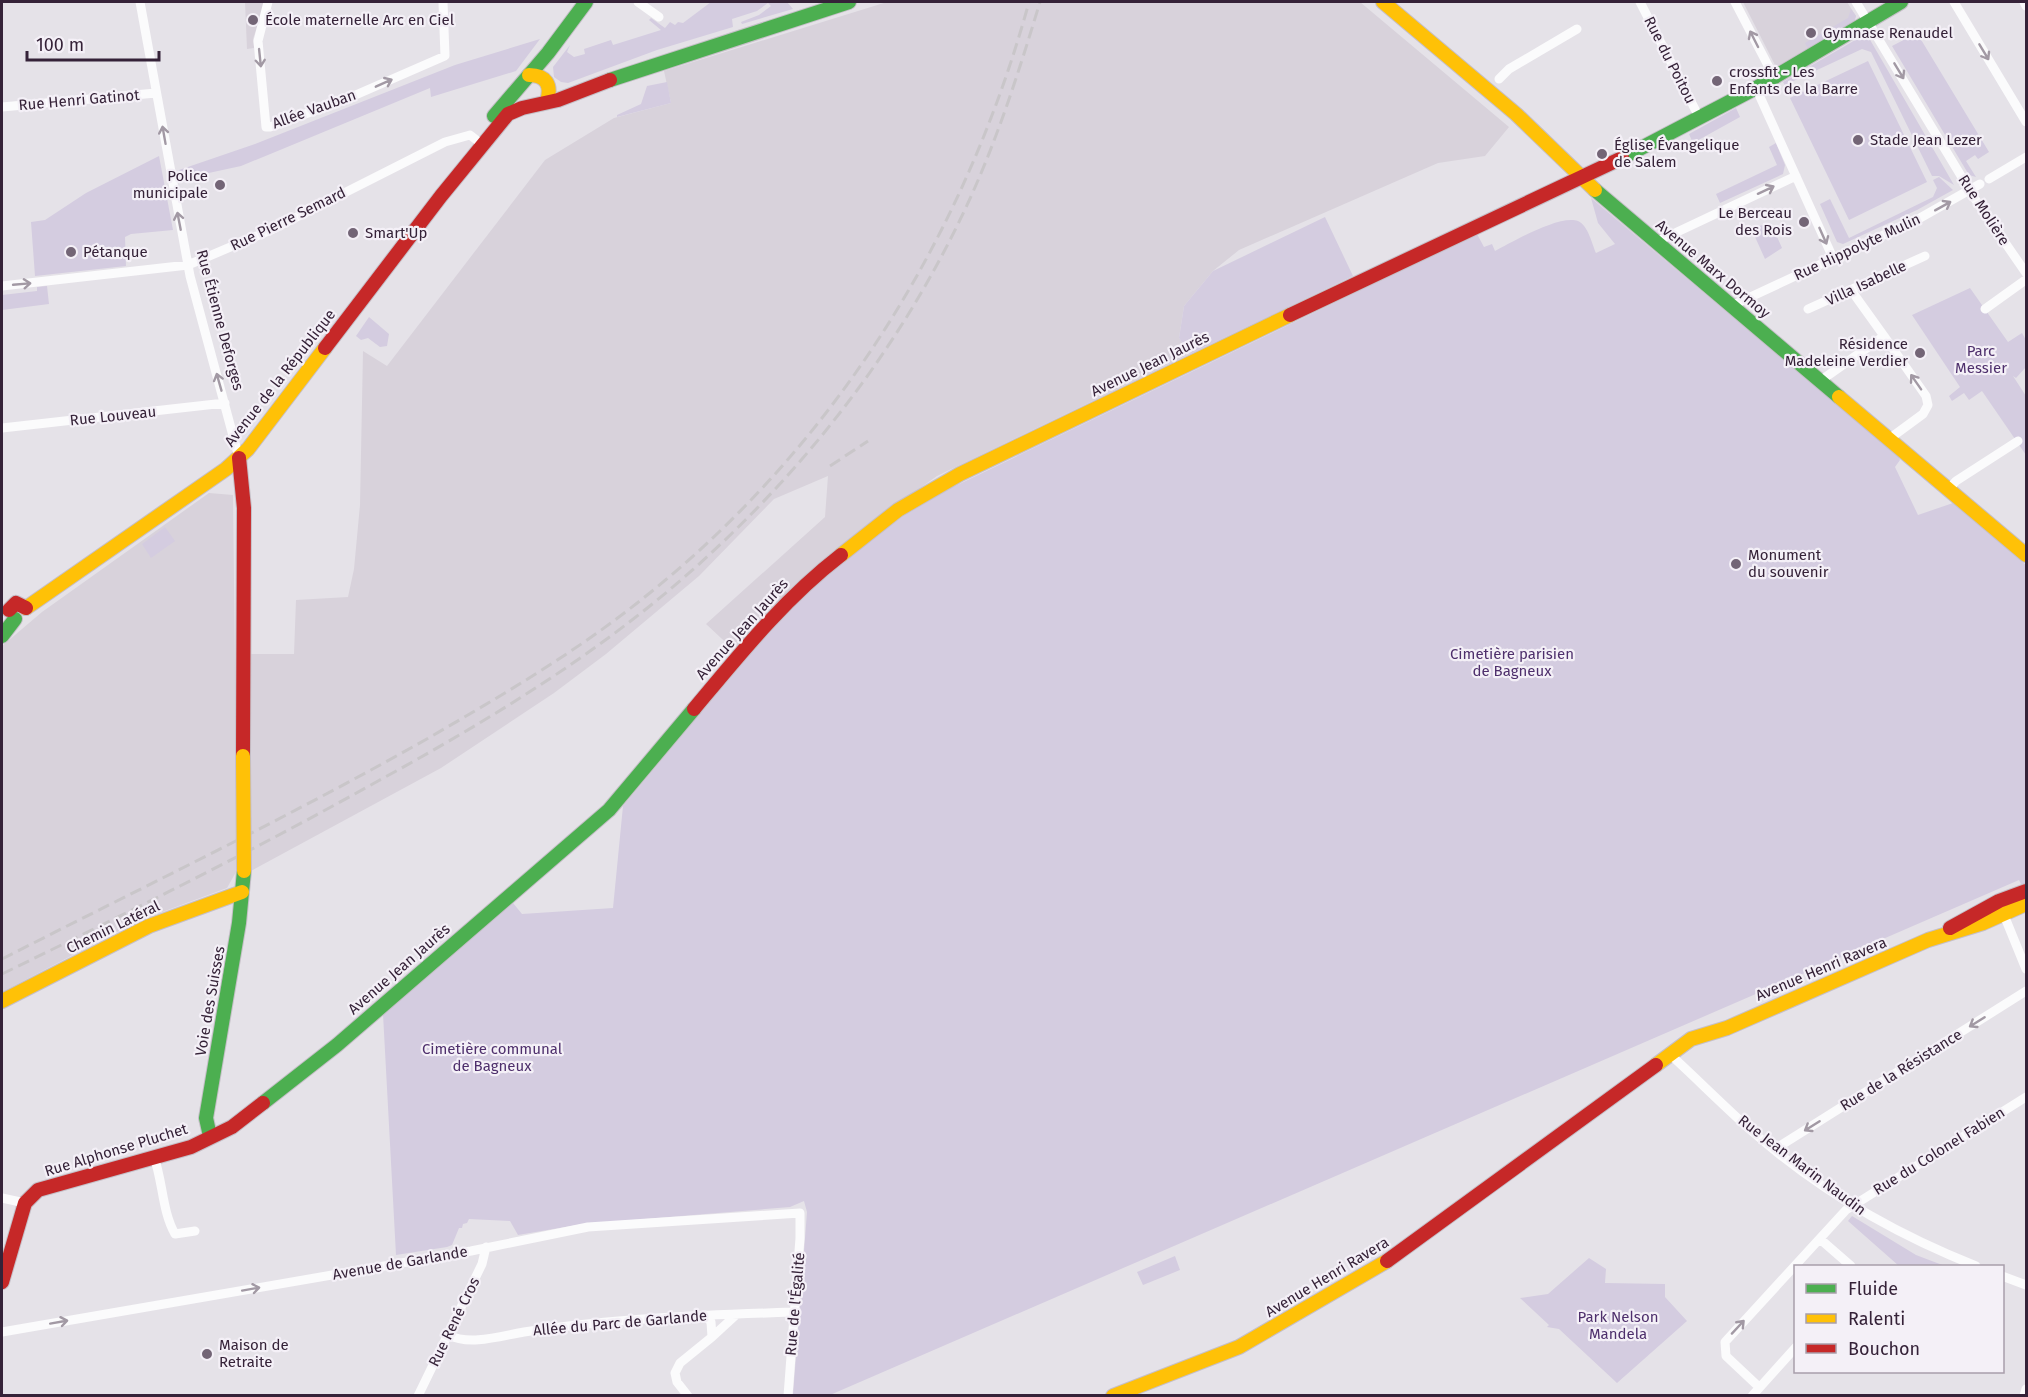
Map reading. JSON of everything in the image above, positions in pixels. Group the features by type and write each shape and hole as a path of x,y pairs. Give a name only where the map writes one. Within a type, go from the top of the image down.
{"street":[{"name":"Rue Étienne Deforges","path":"140,2 188,265 239,458 244,508 244,871"},
{"name":"Allée Vauban","path":"268,2 258,41 266,127 351,97 445,56 443,2"},
{"path":"586,2 515,93 519,104 524,107 563,99 584,88 686,53 849,2"},
{"path":"638,2 659,17"},
{"name":"Avenue Marx Dormoy","path":"1383,2 1516,114 1582,178 1656,242 2026,555"},
{"name":"Rue du Poitou","path":"1640,2 1700,119"},
{"path":"1735,2 1774,77"},
{"name":"Rue Molière","path":"1856,2 2025,277"},
{"name":"Avenue Jean Jaurès","path":"210,1136 232,1127 337,1045 609,810 761,628 840,554 898,510 960,474 1554,189 1582,178 1700,119 1901,2"},
{"path":"1954,2 2026,122"},
{"path":"2024,2 2026,6"},
{"path":"1499,79 1509,69 1577,29"},
{"path":"547,101 548,53"},
{"path":"529,75 538,75 562,90 584,88"},
{"path":"1756,88 1833,258"},
{"name":"Rue Henri Gatinot","path":"2,107 26,107 156,93"},
{"name":"Avenue de la République","path":"2,636 8,614 24,617 26,609 239,458 441,196 515,93"},
{"name":"Avenue de la République","path":"478,143 508,114 524,107"},
{"name":"Rue Pierre Semard","path":"2,286 188,265 273,229 459,136 470,135 478,143"},
{"path":"1989,179 2026,157"},
{"path":"1656,242 1796,176"},
{"name":"Rue Hippolyte Mulin","path":"1731,306 1920,218 1980,184"},
{"name":"Villa Isabelle","path":"1808,309 1924,256"},
{"path":"1985,309 2025,277"},
{"path":"1851,290 1926,396 1928,405 1923,414 1889,439"},
{"path":"1820,381 1884,336"},
{"name":"Rue Louveau","path":"2,428 225,403"},
{"path":"1948,489 1956,481 2018,441"},
{"name":"Voie des Suisses","path":"210,1136 207,1118 239,923 244,871"},
{"name":"Avenue Henri Ravera","path":"1928,940 1978,911 2026,891"},
{"name":"Chemin Latéral","path":"2,1000 142,930 188,910 242,892"},
{"name":"Avenue Henri Ravera","path":"1538,1152 1584,1123 1674,1058 1727,1028 1928,940 2004,915 2026,904"},
{"path":"2004,915 2026,969"},
{"name":"Rue de la Résistance","path":"1775,1149 2026,991"},
{"name":"Avenue Henri Ravera","path":"1120,1394 1239,1347 1297,1316 1413,1243 1680,1045 1698,1036 1727,1028"},
{"name":"Rue Jean Marin Naudin","path":"1674,1058 1756,1134 1852,1206 1900,1234 1974,1265"},
{"name":"Rue du Colonel Fabien","path":"1796,1265 1852,1206 2026,1097"},
{"name":"Rue Alphonse Pluchet","path":"26,1203 38,1190 191,1147 210,1136"},
{"path":"154,1157 171,1228 175,1234 195,1231"},
{"path":"2,1198 26,1203 2,1282"},
{"name":"Avenue de Garlande","path":"2,1332 588,1227 800,1213"},
{"name":"Rue de l'Égalité","path":"788,1395 800,1213"},
{"path":"1820,1239 1850,1265"},
{"name":"Rue René Cros","path":"418,1395 483,1264 486,1247"},
{"name":"Rue du Colonel Fabien","path":"1759,1387 1726,1356 1725,1342 1794,1267"},
{"path":"2004,1277 2026,1285"},
{"name":"Allée du Parc de Garlande","path":"448,1335 466,1340 562,1326 705,1315 795,1312"},
{"path":"688,1395 677,1383 676,1368 737,1314"},
{"path":"705,1315 711,1322 712,1337"},
{"path":"1752,1395 1794,1349"},
{"path":"2024,1395 2026,1389"}],"shaded area":[{"name":"École maternelle Arc en Ciel","path":"245,2 265,2 253,39 254,48 247,49"},
{"path":"887,2 1360,2 1509,127 1485,156 1438,163 1239,250 1213,271 1184,306 1179,338 1190,354 937,476 878,518 736,652 706,624 825,517 828,476 774,499 699,576 606,654 554,693 441,768 251,871 236,872 227,888 138,921 2,992 2,646 42,612 209,493 233,495 236,755 250,742 249,654 294,654 296,600 348,597 354,569 360,505 363,351 387,366 545,160 614,118 671,103 664,71"},
{"path":"1743,2 1847,2 1856,16 1854,22 1779,66 1775,65"}],"green space":[{"path":"711,2 787,2 793,9 742,24 741,22 759,15 771,6 768,3 757,11 732,19 733,27 657,50 568,83 561,82 554,77 553,67 570,45 567,52 574,57 585,54 584,49 611,40 613,45 661,30 649,20 651,18 665,28 670,22 675,25 678,22 683,23"},
{"path":"1851,9 1856,16 1854,22 1808,49 1805,43 1848,18"},
{"path":"1917,33 1989,152 1978,159 1975,155 1966,161 1976,177 1969,175 1892,46"},
{"path":"1862,36 1869,38 1954,185 1939,176 1932,176 1871,52 1862,49 1785,85 1783,82"},
{"path":"540,39 516,71 431,97 430,88 241,166 181,179 179,170 255,144 455,65"},
{"name":"Stade Jean Lezer","path":"1868,61 1927,182 1849,220 1790,98"},
{"path":"667,82 671,103 617,117 641,104 647,86"},
{"path":"1736,108 1740,117 1693,143 1689,134"},
{"path":"1776,143 1785,165 1783,174 1720,203 1716,194 1777,165 1769,147"},
{"path":"159,156 173,230 131,234 125,237 126,266 35,276 31,222 45,220 86,193"},
{"path":"1939,177 1953,190 1917,210 1843,244 1837,242 1820,204 1830,199 1849,238 1933,197 1937,188 1933,180"},
{"name":"Cimetière parisien de Bagneux","path":"1591,198 1898,456 1900,460 1895,467 1918,515 1953,503 2026,565 2026,884 2022,886 2019,880 830,1395 793,1395 807,1212 804,1201 790,1207 583,1224 518,1235 510,1221 469,1219 462,1228 459,1228 452,1245 396,1255 383,1014 439,962 513,903 522,914 613,908 623,806 766,635 843,561 902,517 951,488 1477,234 1484,247 1492,244 1495,251 1548,225 1570,220 1578,221 1584,226 1596,253 1615,244 1598,223"},
{"path":"1325,217 1353,276 1190,354 1179,338 1184,306 1213,271"},
{"path":"1771,223 1782,248 1765,259 1751,228"},
{"path":"47,286 49,304 2,310 2,295 37,291 37,287"},
{"name":"Parc Messier","path":"1970,288 2008,342 2022,333 2026,340 2026,367 2016,378 2013,376 2026,396 2026,455 1982,391 1969,400 1964,393 1952,401 1949,396 1960,387 1912,315"},
{"path":"369,317 389,334 387,346 380,347 368,338 361,340 356,336"},
{"path":"165,527 175,541 151,558 142,544"},
{"path":"1852,1216 1916,1255 1942,1265 1898,1265 1848,1221"},
{"path":"1175,1256 1180,1270 1143,1285 1137,1272"},
{"name":"Park Nelson Mandela","path":"1589,1258 1606,1269 1605,1283 1665,1284 1665,1297 1687,1321 1617,1383 1559,1329 1547,1327 1549,1325 1520,1298 1548,1294"}],"railway":[{"path":"2,959 321,797 482,707 593,636 646,596 714,536 777,472 834,403 885,329 930,252 969,172 1002,88 1029,2"},
{"path":"2,974 238,856 422,757 551,678 592,650 632,620 709,555 746,519 817,442 849,401 908,315 971,197 1013,87 1040,2"},
{"path":"830,466 868,441"}],"traffic: fast":[{"path":"494,116 548,53 586,2"},
{"path":"610,80 849,2"},
{"path":"1622,158 1756,88 1901,2"},
{"path":"1595,190 1839,397"},
{"path":"2,636 15,619"},
{"path":"263,1103 337,1045 609,810 694,709"},
{"path":"210,1136 206,1118 239,923 244,871"}],"traffic: slow":[{"path":"1383,2 1516,114 1595,190"},
{"path":"529,75 540,77 546,82 549,90 547,101"},
{"path":"841,555 898,510 960,474 1290,315"},
{"path":"26,608 226,469 248,449 325,348"},
{"path":"1839,397 2026,555"},
{"path":"243,756 244,871"},
{"path":"2,1001 149,926 242,892"},
{"path":"1656,1065 1691,1039 1727,1028 1928,940 1983,923 2026,904"},
{"path":"1113,1396 1239,1347 1387,1261"}],"traffic: jam":[{"path":"325,348 441,196 508,114 522,108 558,100 610,80"},
{"path":"1290,315 1622,158"},
{"path":"239,458 244,508 243,756"},
{"path":"694,709 800,590 841,555"},
{"path":"9,610 16,603 26,608"},
{"path":"1950,928 1999,901 2026,891"},
{"path":"1387,1261 1656,1065"},
{"path":"2,1282 25,1203 38,1190 191,1147 232,1127 263,1103"}],"place":[{"name":"École maternelle Arc en Ciel","path":"253,20"},
{"name":"Gymnase Renaudel","path":"1811,33"},
{"name":"crossfit - Les Enfants de la Barre","path":"1717,81"},
{"name":"Stade Jean Lezer","path":"1858,140"},
{"name":"Église Évangelique de Salem","path":"1602,154"},
{"name":"Police municipale","path":"220,185"},
{"name":"Le Berceau des Rois","path":"1804,222"},
{"name":"Smart'Up","path":"353,233"},
{"name":"Pétanque","path":"71,252"},
{"name":"Résidence Madeleine Verdier","path":"1920,353"},
{"name":"Monument du souvenir","path":"1736,564"},
{"name":"Maison de Retraite","path":"207,1354"}],"park label":[{"name":"Cimetière communal de Bagneux","path":"492,1058"}]}
